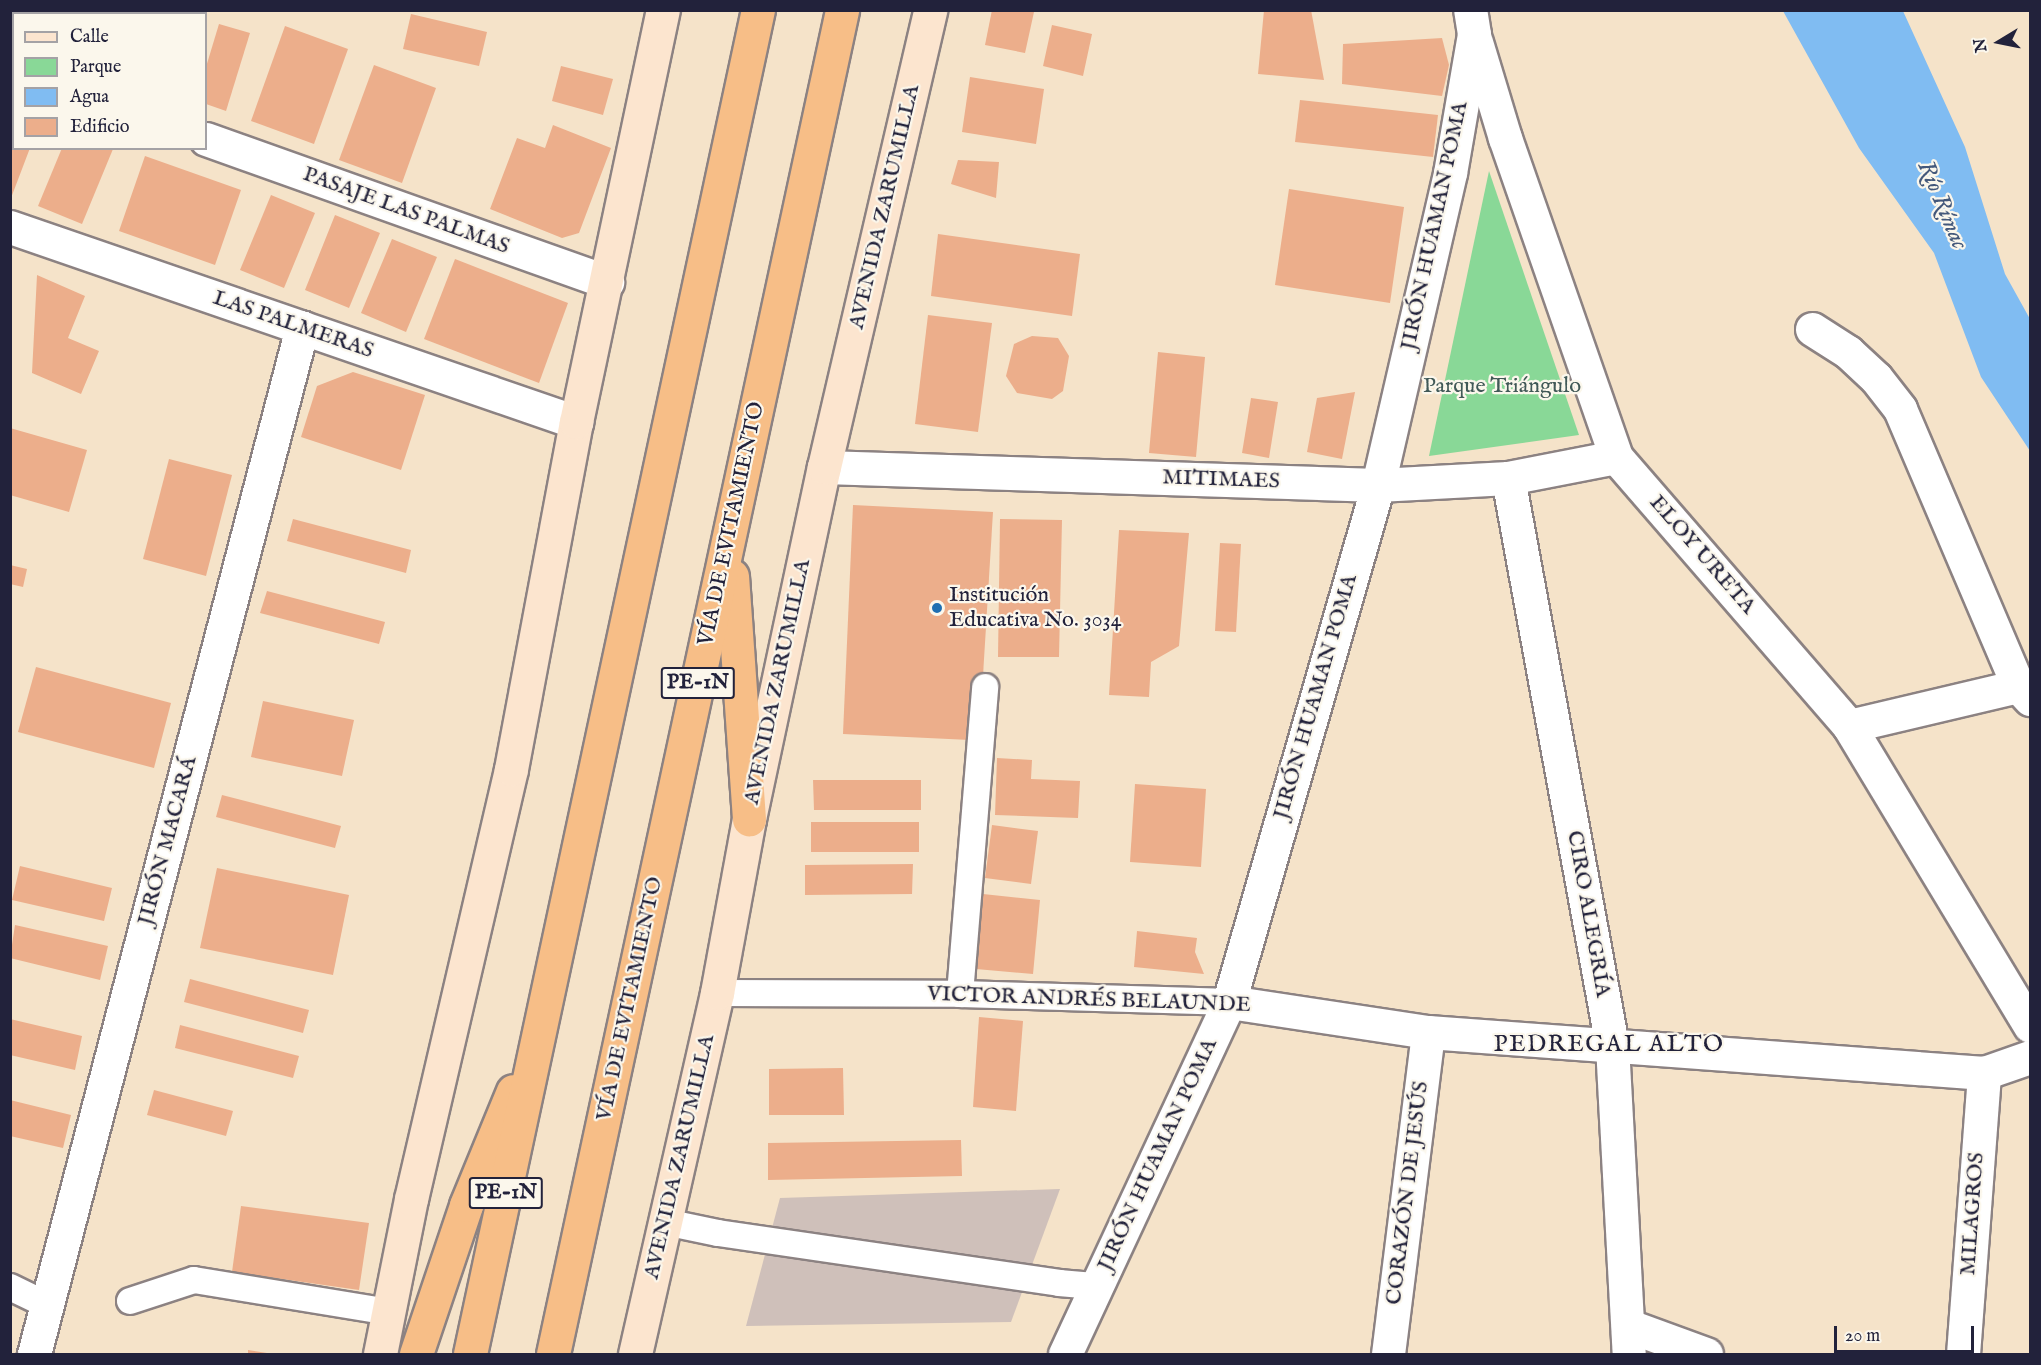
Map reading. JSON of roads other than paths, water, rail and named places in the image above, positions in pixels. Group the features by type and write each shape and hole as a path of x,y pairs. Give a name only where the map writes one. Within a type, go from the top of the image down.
{"highway":[{"name":"PE-1N","path":"470,1354 758,10"},
{"name":"VÍA DE EVITAMIENTO","path":"553,1354 842,10"},
{"path":"729,539 749,819"},
{"path":"416,1354 466,1204 503,1112 540,1032"}],"main road":[{"path":"380,1354 411,1199 511,769 576,423 663,10"},
{"name":"AVENIDA ZARUMILLA","path":"635,1354 717,993 749,819 824,468 930,10"}],"street":[{"name":"ELOY URETA","path":"1472,22 1509,148 1616,457 1849,726 2031,1026"},
{"name":"JIRÓN HUAMAN POMA","path":"1065,1354 1229,1002 1378,485 1450,174 1472,22"},
{"name":"PASAJE LAS PALMAS","path":"207,139 607,282"},
{"name":"LAS PALMERAS","path":"10,227 576,423"},
{"name":"JIRÓN MACARÁ","path":"34,1354 302,327"},
{"path":"1812,329 1848,352 1876,378 1900,409 2024,693 1849,726"},
{"name":"MITIMAES","path":"824,468 1378,485 1508,478 1616,457"},
{"name":"CIRO ALEGRÍA","path":"1508,478 1612,1045 1629,1340"},
{"name":"VICTOR ANDRÉS BELAUNDE","path":"1229,1002 1428,1032 1984,1072 2031,1057"},
{"name":"CORAZÓN DE JESÚS","path":"1388,1354 1428,1032"},
{"name":"MILAGROS","path":"1963,1354 1984,1072"},
{"path":"1629,1340 1706,1354"}],"lane":[{"path":"960,994 985,687"},
{"name":"VICTOR ANDRÉS BELAUNDE","path":"717,993 960,994 1229,1002"},
{"path":"665,1222 718,1233 1047,1282 1096,1286"},
{"path":"130,1302 194,1280 389,1312"},
{"path":"10,1287 47,1305"}],"water":[{"name":"Río Rímac","path":"1783,11 1903,11 1965,147 2005,274 2030,319 2030,451 1981,377 1934,253 1859,148"}],"place":[{"name":"Institución Educativa No. 3034","path":"937,608"}],"district":[{"name":"PEDREGAL ALTO","path":"1609,1045"}],"park label":[{"name":"Parque Triángulo","path":"1502,387"}]}
